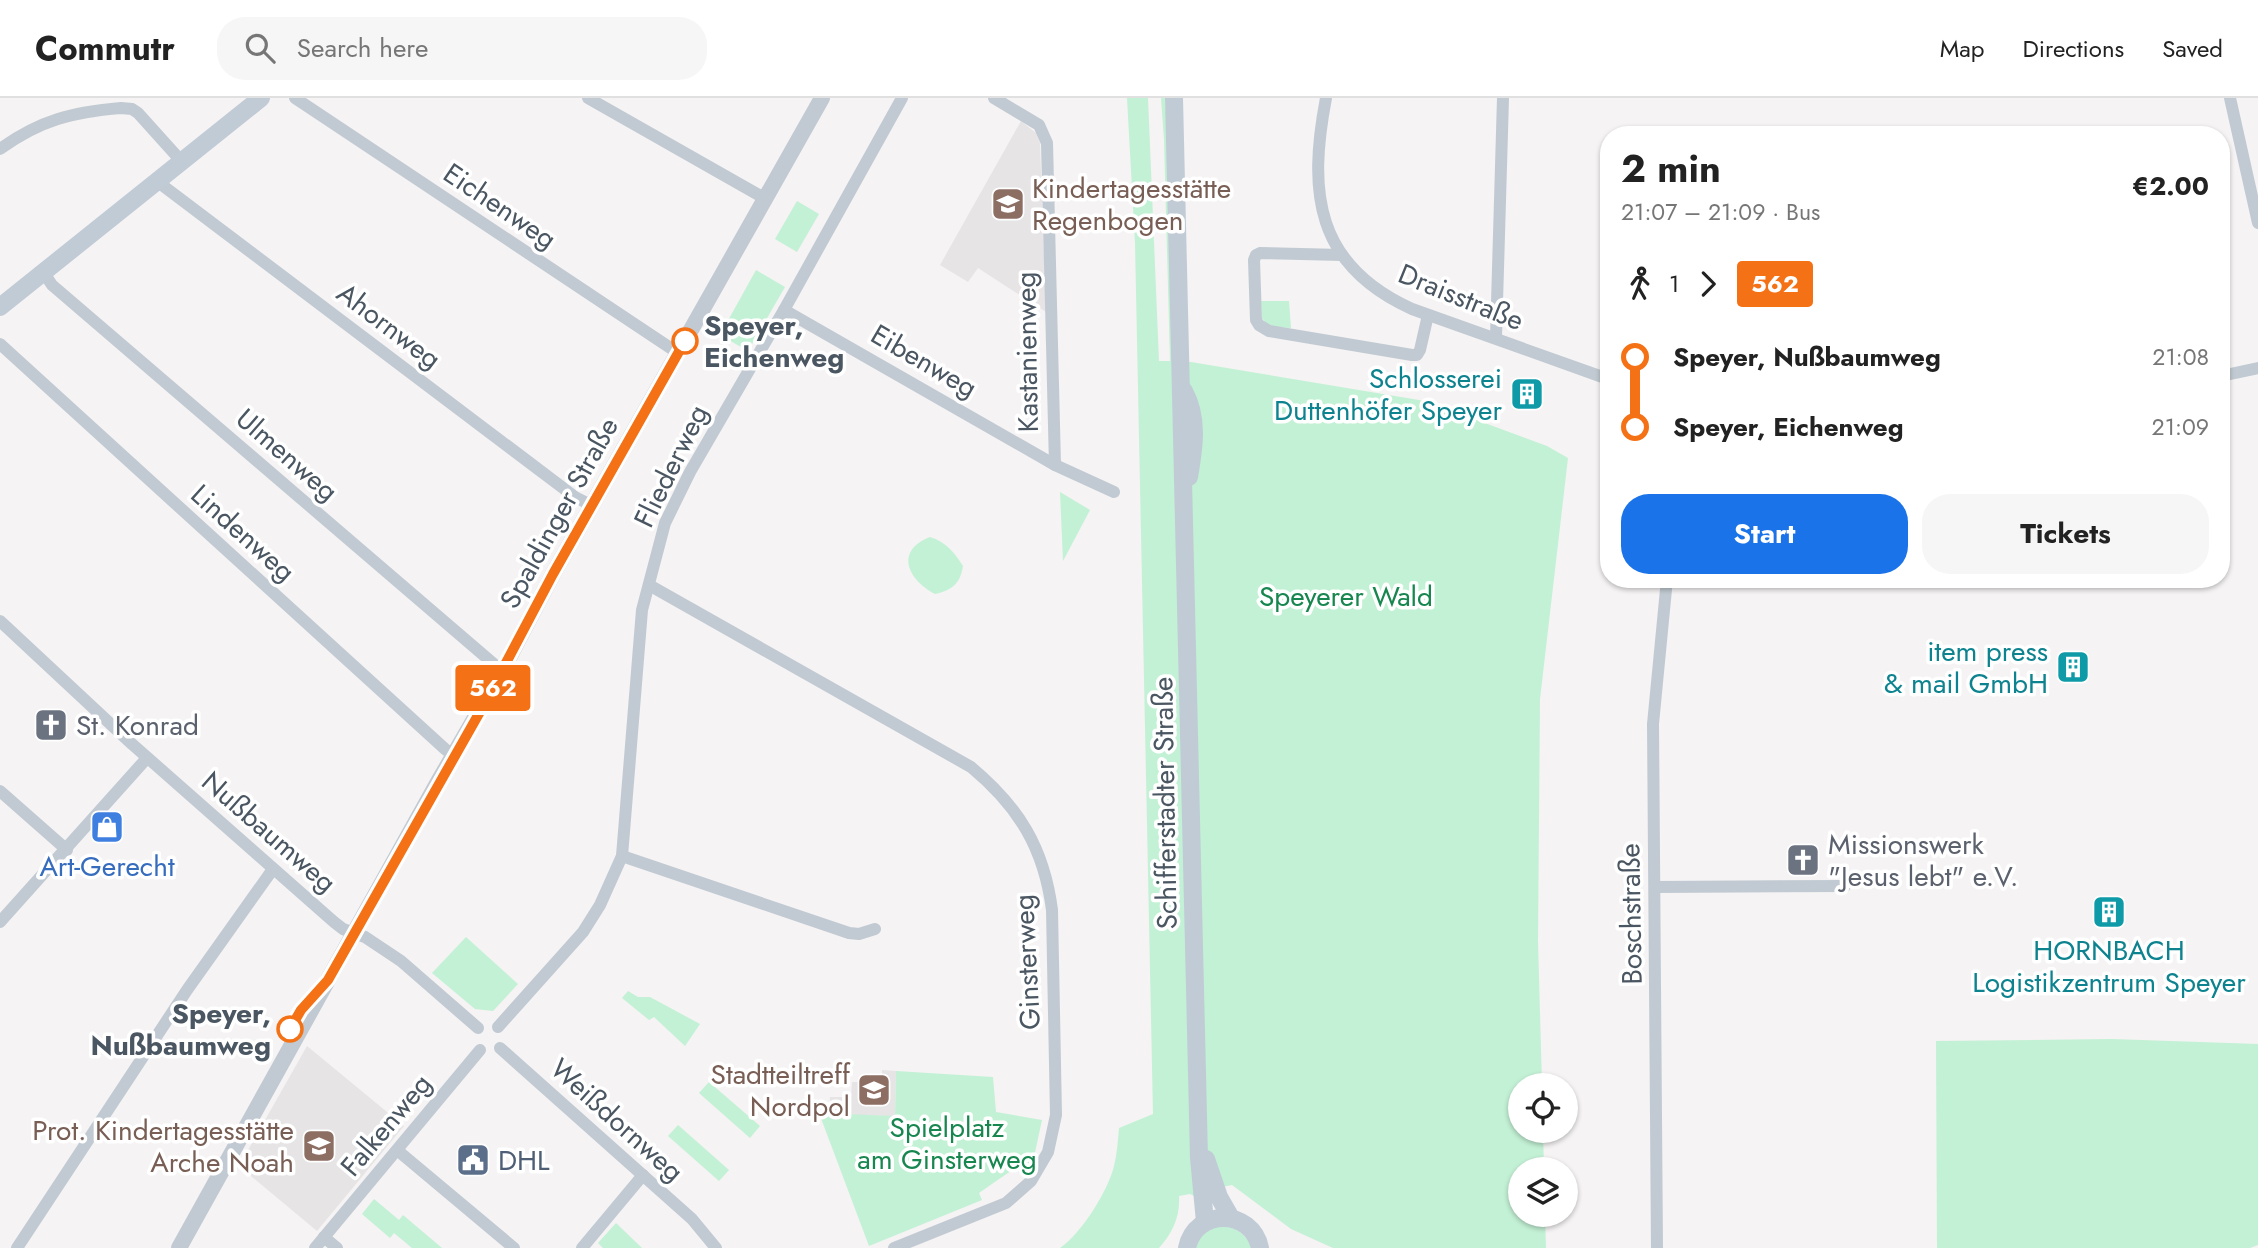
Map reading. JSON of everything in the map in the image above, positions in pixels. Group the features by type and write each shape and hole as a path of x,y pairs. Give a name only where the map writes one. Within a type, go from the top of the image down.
{"main road":[{"path":"0,307 261,98"},
{"name":"Schifferstadter Straße","path":"1173,102 1181,385 1180,438 1185,498 1199,1158 1205,1222"},
{"name":"Schifferstadter Straße","path":"1199,1107 1207,1166 1231,1218"},
{"path":"1187,1248 1192,1234 1205,1222 1215,1218 1231,1218 1247,1225 1264,1246"}],"street":[{"name":"Eichenweg","path":"295,98 678,353"},
{"path":"589,98 764,198"},
{"name":"Spaldinger Straße","path":"179,1248 502,671 553,574 822,98"},
{"name":"Fliederweg","path":"498,1027 583,932 600,905 622,856 642,610 661,535 670,511 902,98"},
{"name":"Kastanienweg","path":"994,98 1039,125 1046,144 1055,465"},
{"name":"Draisstraße","path":"1326,98 1318,153 1318,193 1326,223 1342,255 1369,283 1382,293 1428,315 1600,376"},
{"path":"1496,338 1503,98"},
{"path":"2230,98 2258,223"},
{"path":"0,149 52,119 121,108 132,109 138,113 183,163"},
{"name":"Ahornweg","path":"158,182 575,496 593,506"},
{"path":"1342,255 1256,255 1256,320 1259,325 1269,331 1417,355 1428,315"},
{"name":"Ulmenweg","path":"44,273 52,285 502,671"},
{"name":"Eibenweg","path":"784,310 1055,465 1114,492"},
{"name":"Lindenweg","path":"0,344 454,755"},
{"path":"2230,374 2258,368"},
{"name":"Ginsterweg","path":"649,585 971,767 992,784 1014,808 1044,868 1052,910 1056,1115 1048,1152 1031,1181 1006,1203 894,1248"},
{"name":"Boschstraße","path":"1657,1248 1653,724 1666,588"},
{"name":"Nußbaumweg","path":"0,621 76,694 273,869 343,929 355,933"},
{"path":"0,922 147,758"},
{"path":"0,791 66,850"},
{"path":"622,856 849,933 859,934 875,929"},
{"path":"17,1248 187,990 273,869"},
{"path":"1655,887 1845,886"},
{"path":"355,933 401,961 478,1028"},
{"path":"490,1024 498,1027 504,1039 500,1048 491,1054 480,1051 474,1041 478,1028 490,1024"},
{"name":"Weißdornweg","path":"500,1048 692,1219 716,1248"},
{"name":"Falkenweg","path":"315,1248 480,1051"},
{"path":"397,1150 514,1248"},
{"path":"582,1248 643,1175"},
{"path":"324,1237 337,1248"}],"shaded area":[{"name":"Kindertagesstätte Regenbogen","path":"1021,121 1036,133 1040,143 1046,312 978,268 968,282 940,265"},
{"name":"Prot. Kindertagesstätte Arche Noah","path":"307,1046 404,1126 317,1231 239,1166"},
{"name":"Stadtteiltreff Nordpol","path":"882,1070 896,1071 895,1116 829,1115 830,1097 851,1097 852,1082 882,1082"}],"green space":[{"name":"Speyerer Wald","path":"1127,98 1148,98 1159,361 1170,361 1161,98 1165,98 1175,361 1425,401 1547,446 1568,458 1540,699 1538,941 1542,1073 1508,1073 1508,1143 1543,1143 1544,1157 1508,1157 1508,1227 1545,1227 1546,1248 1333,1248 1291,1229 1232,1185 1212,1189 1198,1198 1190,1194 1179,1196 1175,1224 1159,1248 1060,1248 1085,1222 1106,1187 1115,1161 1119,1128 1153,1114 1135,243"},
{"path":"797,201 819,214 797,252 775,239"},
{"path":"756,270 785,287 748,351 720,335"},
{"path":"1261,301 1289,301 1291,328 1269,327 1262,318"},
{"path":"1060,492 1090,510 1063,561"},
{"path":"930,537 949,548 963,566 954,585 935,594 918,581 909,565 912,550"},
{"path":"466,937 518,984 493,1011 475,1009 432,973"},
{"path":"628,991 638,997 650,997 700,1024 685,1046 654,1017 649,1020 622,998"},
{"path":"2112,1039 2258,1044 2258,1245 2250,1248 1937,1248 1936,1041"},
{"name":"Spielplatz am Ginsterweg","path":"896,1071 993,1077 996,1112 1042,1120 1034,1157 1022,1176 1015,1168 979,1193 982,1200 869,1246 819,1113 895,1116"},
{"path":"709,1082 760,1126 750,1138 699,1093"},
{"path":"678,1125 729,1170 719,1181 668,1136"},
{"path":"374,1199 399,1220 403,1215 442,1248 412,1248 394,1233 390,1238 362,1214"},
{"path":"616,1223 642,1248 603,1248 598,1243"},
{"path":"1220,1226 1240,1232 1252,1248 1194,1248 1204,1234"}],"bus line":[{"name":"562","path":"290,1029 301,1010 328,980 685,341"}],"place":[{"name":"Kindertagesstätte Regenbogen","path":"1008,204"},
{"name":"Speyer, Eichenweg","path":"685,341"},
{"name":"Schlosserei Duttenhöfer Speyer","path":"1527,394"},
{"name":"item press & mail GmbH","path":"2073,667"},
{"name":"St. Konrad","path":"51,725"},
{"name":"Art-Gerecht","path":"107,827"},
{"name":"Missionswerk \"Jesus lebt\" e.V.","path":"1803,860"},
{"name":"HORNBACH Logistikzentrum Speyer","path":"2109,912"},
{"name":"Speyer, Nußbaumweg","path":"290,1029"},
{"name":"Stadtteiltreff Nordpol","path":"874,1090"},
{"name":"Prot. Kindertagesstätte Arche Noah","path":"319,1146"},
{"name":"DHL","path":"473,1160"}]}
